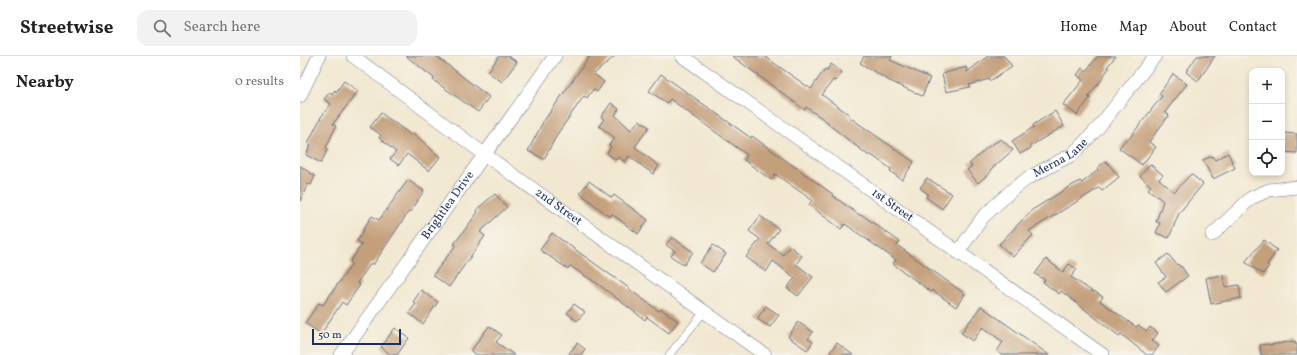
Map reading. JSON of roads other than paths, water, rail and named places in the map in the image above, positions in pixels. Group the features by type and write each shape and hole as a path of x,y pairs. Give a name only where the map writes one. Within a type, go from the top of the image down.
{"street":[{"path":"300,96 319,56"},
{"name":"2nd Street","path":"353,56 484,154 765,355"},
{"name":"Brightlea Drive","path":"341,355 555,56"},
{"name":"1st Street","path":"682,56 1103,355"},
{"name":"Merna Lane","path":"958,252 983,217 1012,190 1028,178 1072,154 1098,128 1155,56"},
{"path":"1212,235 1251,198 1270,190 1297,187"}],"lane":[{"path":"669,355 704,312"}]}
